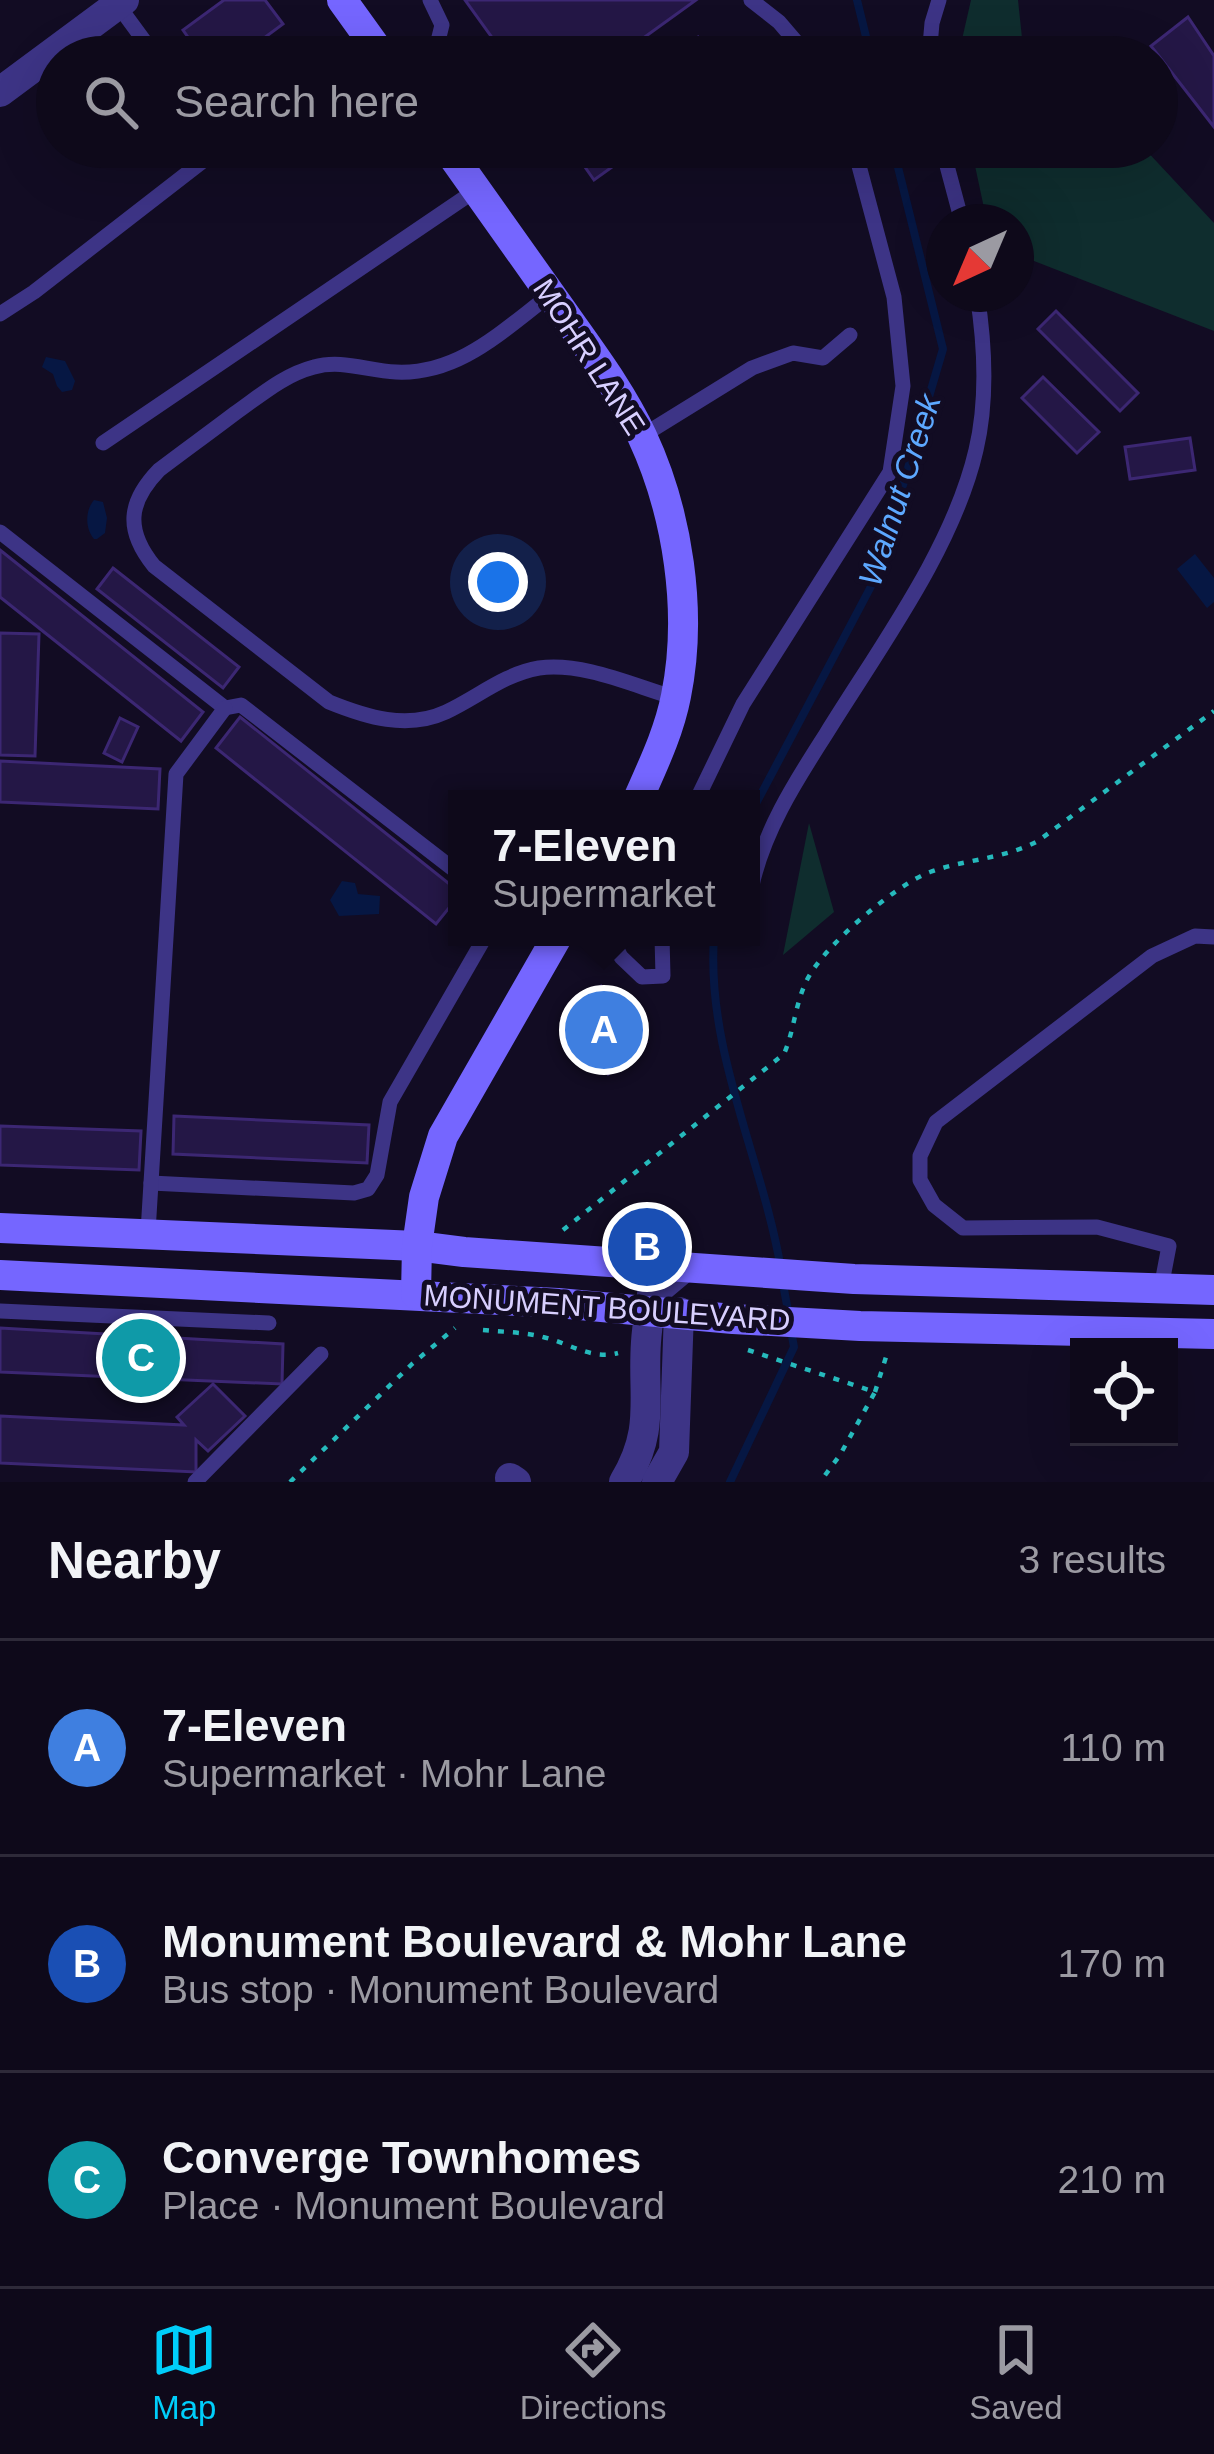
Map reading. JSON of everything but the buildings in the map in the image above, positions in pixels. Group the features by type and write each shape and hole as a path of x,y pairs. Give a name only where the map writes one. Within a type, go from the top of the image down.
{"main road":[{"path":"343,0 368,36"},
{"name":"MOHR LANE","path":"461,168 622,396 659,476 671,524 682,632 676,698 642,790"},
{"path":"416,1294 424,1197 443,1136 545,946"},
{"name":"MONUMENT BOULEVARD","path":"0,1228 417,1246 854,1279 1214,1290"},
{"name":"MONUMENT BOULEVARD","path":"0,1275 558,1303 665,1312 736,1334 860,1325 1214,1334"}],"street":[{"path":"74,36 119,2"},
{"path":"0,92 36,65"},
{"path":"657,1482 674,1452 665,1312 652,1294 682,1268"},
{"path":"624,1482 644,1444 646,1345 665,1312"}],"lane":[{"path":"430,0 442,25 439,36"},
{"path":"752,0 790,36"},
{"path":"931,36 939,0"},
{"path":"119,2 142,36"},
{"path":"0,314 194,168"},
{"path":"701,790 743,704 890,472 903,386 894,297 860,168"},
{"path":"948,168 957,204"},
{"path":"103,443 476,190"},
{"path":"550,295 474,352 446,367 419,373 388,372 340,363 287,376 159,470 141,488 134,529 140,548 154,566 329,702 382,721 443,714 509,677 540,668 575,668 676,698"},
{"path":"760,856 813,754 919,584 959,502 976,449 984,394 979,312"},
{"path":"642,436 752,368 794,353 823,358 850,335"},
{"path":"0,532 225,708"},
{"path":"148,1232 176,774 225,708 241,705 448,865"},
{"path":"1160,1289 1169,1246 1097,1227 962,1228 934,1205 920,1180 920,1156 936,1122 1152,956 1195,936 1214,938"},
{"path":"152,1184 354,1193 368,1189 377,1175 390,1102 480,946"},
{"path":"616,946 642,977 662,976 662,946"},
{"path":"0,1311 268,1323"},
{"path":"195,1482 321,1354"}],"path":[{"path":"562,1232 784,1054 800,995 820,958 895,893 930,872 1009,854 1038,841 1214,711"},
{"path":"820,1482 875,1392 896,1327"},
{"path":"290,1482 455,1328"},
{"path":"736,1334 875,1392"}],"green space":[{"path":"971,0 1018,0 1022,36 963,36"},
{"path":"975,168 1163,168 1214,223 1214,331 1034,261 1034,204 983,204"},
{"path":"809,823 834,912 783,955"}],"water":[{"path":"46,357 65,361 75,381 72,390 62,392 53,374 42,367"},
{"path":"94,500 103,502 107,518 105,533 97,539 87,520"},
{"path":"1195,554 1214,578 1214,602 1207,608 1177,569"},
{"path":"342,881 355,883 358,894 380,896 379,914 339,916 330,900"}],"waterway":[{"name":"Walnut Creek","path":"857,0 866,36"},
{"name":"Walnut Creek","path":"760,796 876,577 943,349 898,168"},
{"name":"Walnut Creek","path":"714,946 718,1021 781,1269"},
{"name":"Walnut Creek","path":"783,1284 789,1316"},
{"name":"Walnut Creek","path":"730,1482 794,1347 791,1331"}],"place":[{"name":"7-Eleven","path":"604,1030"},
{"name":"Monument Boulevard & Mohr Lane","path":"647,1247"},
{"name":"Converge Townhomes","path":"141,1358"}]}
